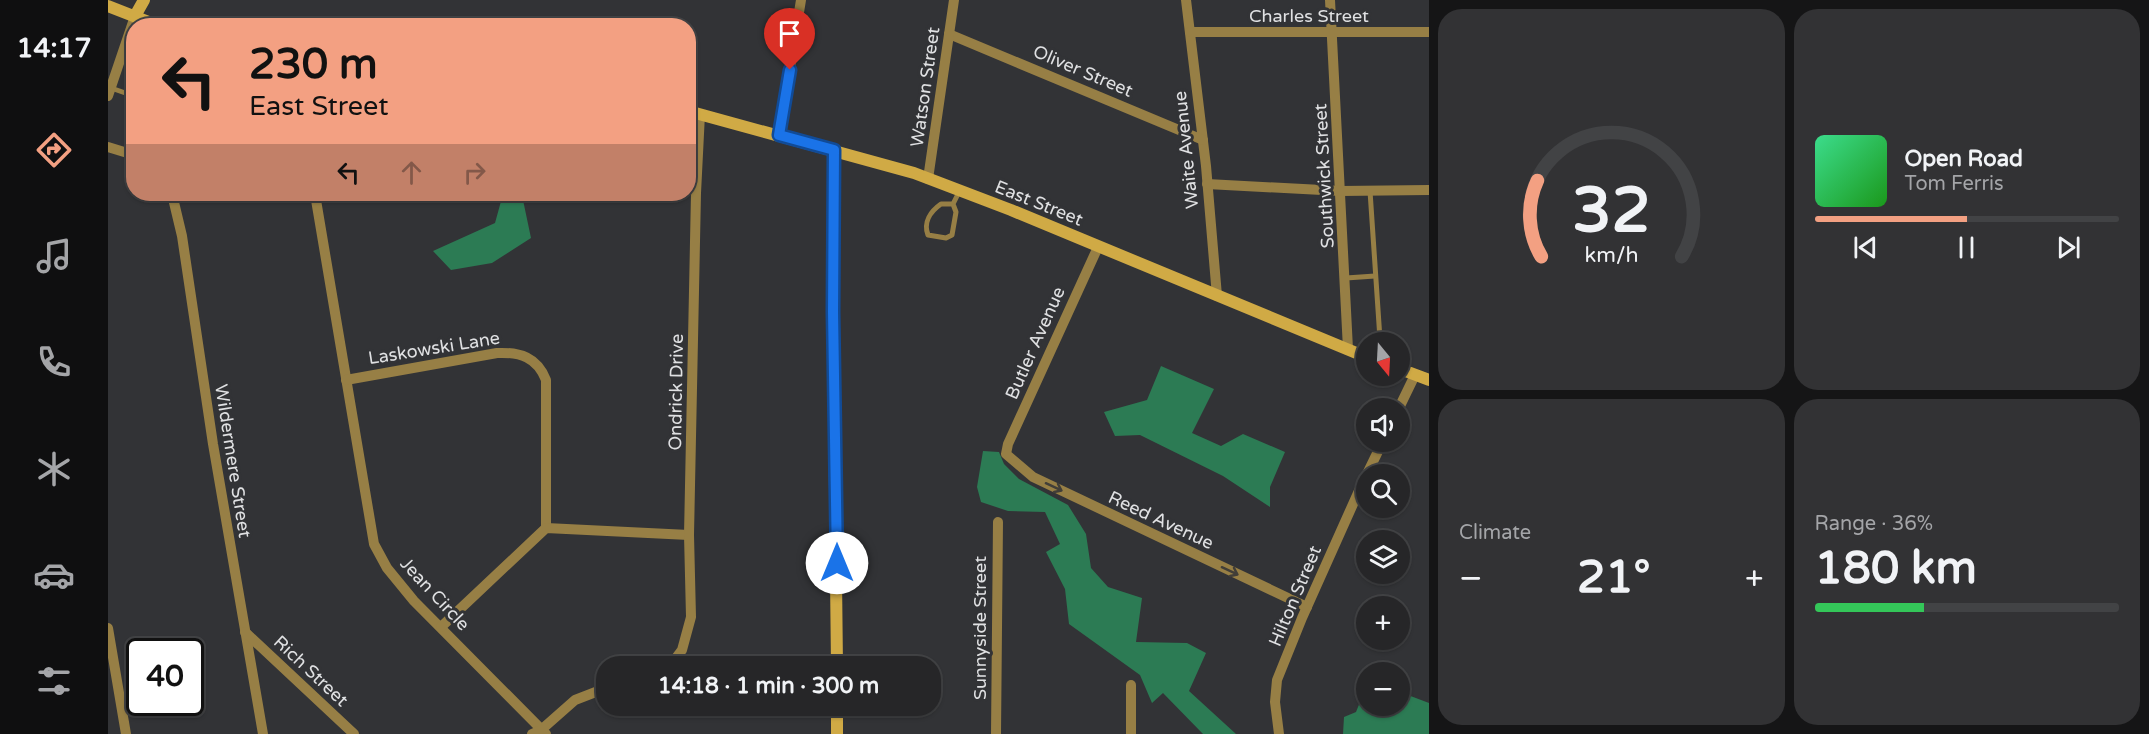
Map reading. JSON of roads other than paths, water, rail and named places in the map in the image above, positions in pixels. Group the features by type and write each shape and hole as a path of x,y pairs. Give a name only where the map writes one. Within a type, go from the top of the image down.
{"main road":[{"path":"135,16 144,0"},
{"path":"108,6 140,18"},
{"name":"East Street","path":"696,114 834,150 928,178 1356,353"},
{"path":"834,150 833,312 837,656"},
{"path":"1410,373 1429,380"},
{"path":"837,716 837,734"}],"street":[{"path":"779,135 801,0"},
{"name":"Watson Street","path":"928,178 954,0"},
{"name":"Waite Avenue","path":"1186,0 1208,184 1217,296"},
{"name":"Southwick Street","path":"1330,0 1348,349"},
{"name":"Charles Street","path":"1190,32 1429,32"},
{"name":"Oliver Street","path":"949,34 1203,140"},
{"path":"110,92 126,43"},
{"path":"108,147 126,153"},
{"path":"1208,184 1341,191 1429,190"},
{"name":"Wildermere Street","path":"174,201 182,236 263,734"},
{"name":"Jean Circle","path":"316,201 374,544 387,568 414,601 540,732"},
{"name":"Ondrick Drive","path":"678,656 682,650 691,617 689,535 696,201"},
{"name":"Butler Avenue","path":"1006,454 1008,444 1098,247"},
{"name":"Laskowski Lane","path":"346,380 497,353 513,352 529,357 541,368 546,380 546,528"},
{"path":"1404,398 1415,375"},
{"name":"Reed Avenue","path":"1006,454 1033,477 1307,607"},
{"name":"Hilton Street","path":"1279,734 1275,702 1278,680 1307,607 1356,499"},
{"name":"Sunnyside Street","path":"996,734 998,522"},
{"path":"441,627 546,528 689,535"},
{"path":"108,628 126,734"},
{"name":"Rich Street","path":"245,632 354,734"},
{"path":"1131,685 1131,734"},
{"path":"540,732 575,700 596,692"}],"lane":[{"path":"110,92 126,95"},
{"path":"953,204 940,204 930,212 926,229 928,235 946,238 951,235 956,212 953,204 959,190"},
{"path":"1370,191 1379,332"},
{"path":"1346,278 1375,276"}]}
